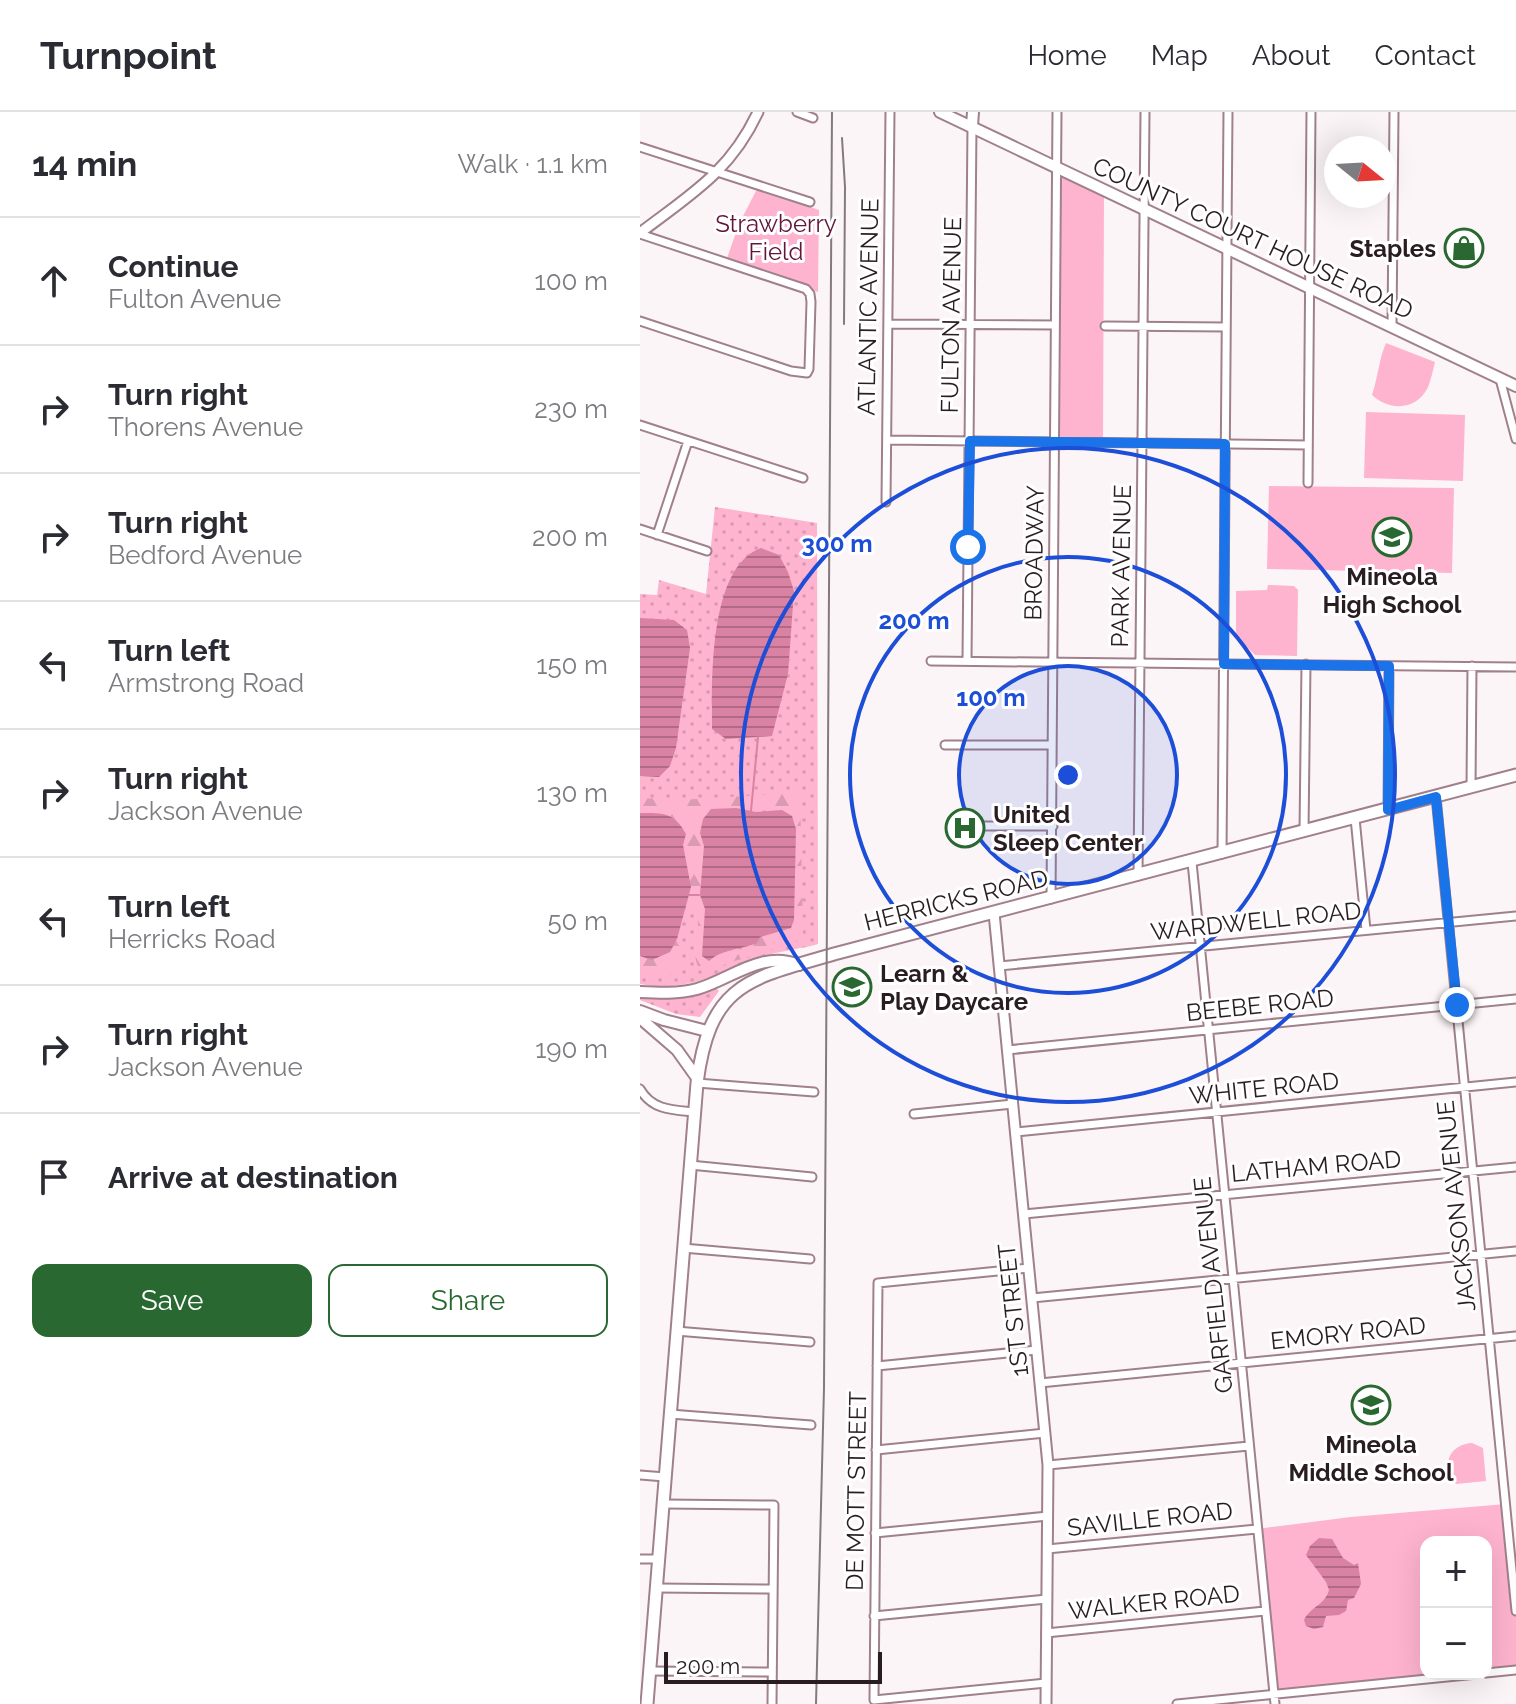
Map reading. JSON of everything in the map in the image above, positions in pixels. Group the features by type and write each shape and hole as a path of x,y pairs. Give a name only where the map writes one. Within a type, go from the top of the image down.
{"main road":[{"name":"COUNTY COURT HOUSE ROAD","path":"940,112 1516,386"},
{"name":"FULTON AVENUE","path":"972,126 973,112"},
{"name":"HERRICKS ROAD","path":"707,1031 734,992 761,976 1516,775"},
{"path":"640,992 662,994 697,989 770,960 799,965"},
{"path":"640,1011 707,1031 694,1112 647,1704"},
{"path":"640,1018 677,1050 697,1080"}],"street":[{"path":"640,233 719,173 743,141 758,112"},
{"path":"797,112 813,118"},
{"name":"ATLANTIC AVENUE","path":"886,502 890,112"},
{"name":"BROADWAY","path":"1051,899 1057,112"},
{"name":"PARK AVENUE","path":"1138,876 1145,112"},
{"path":"1222,854 1228,112"},
{"path":"1308,483 1311,112"},
{"path":"1392,326 1394,112"},
{"name":"FULTON AVENUE","path":"967,661 972,126"},
{"path":"640,147 810,202"},
{"path":"640,233 806,289 810,294 809,369 807,373 780,367 640,321"},
{"path":"888,324 1055,325"},
{"path":"1105,326 1226,327"},
{"path":"1500,379 1516,439"},
{"path":"640,425 803,478"},
{"path":"887,440 1308,445"},
{"path":"657,535 688,441"},
{"path":"640,529 707,551"},
{"path":"931,661 1516,667"},
{"path":"1304,832 1306,664"},
{"path":"1388,810 1389,666"},
{"path":"1471,788 1472,666"},
{"path":"945,745 1052,745"},
{"name":"JACKSON AVENUE","path":"1436,797 1516,1611"},
{"path":"1355,818 1366,930"},
{"path":"982,826 1053,826"},
{"name":"GARFIELD AVENUE","path":"1192,862 1275,1704"},
{"name":"1ST STREET","path":"994,913 1048,1465 1046,1704"},
{"name":"WARDWELL ROAD","path":"999,966 1516,916"},
{"name":"BEEBE ROAD","path":"1007,1050 1516,999"},
{"path":"697,1080 814,1092"},
{"name":"WHITE ROAD","path":"1016,1132 1516,1082"},
{"path":"640,1089 655,1105 694,1112"},
{"path":"914,1114 1013,1104"},
{"path":"690,1165 812,1177"},
{"name":"LATHAM ROAD","path":"1024,1214 1516,1167"},
{"path":"683,1248 810,1259"},
{"path":"1032,1298 1516,1251"},
{"name":"DE MOTT STREET","path":"1029,1268 878,1283 874,1700 1046,1683"},
{"path":"676,1331 810,1342"},
{"name":"EMORY ROAD","path":"1040,1383 1516,1336"},
{"path":"877,1366 1037,1350"},
{"path":"670,1414 811,1425"},
{"path":"876,1450 1045,1433"},
{"path":"1048,1465 1249,1446"},
{"path":"640,1475 665,1477"},
{"path":"1506,1504 1516,1503"},
{"path":"663,1504 774,1505 772,1704"},
{"path":"875,1533 1048,1516"},
{"name":"SAVILLE ROAD","path":"1047,1549 1257,1529"},
{"path":"640,1559 659,1559"},
{"path":"656,1588 773,1589"},
{"path":"874,1616 1047,1599"},
{"name":"WALKER ROAD","path":"1046,1633 1265,1611"},
{"path":"1492,1672 1516,1670"},
{"path":"650,1671 772,1672"},
{"path":"1177,1704 1420,1680"}],"green space":[{"path":"1057,167 1104,189 1103,443 1055,442"},
{"name":"Strawberry Field","path":"757,189 819,210 818,292 726,261 739,224"},
{"path":"1386,343 1435,362 1428,387 1417,401 1394,406 1372,395"},
{"path":"1366,412 1465,415 1463,481 1364,478"},
{"path":"1269,486 1454,488 1452,573 1267,569"},
{"path":"715,507 817,523 818,944 768,955 691,983 675,986 640,984 640,594 657,595 659,580 706,594"},
{"path":"1268,585 1294,586 1298,590 1297,656 1255,655 1236,637 1236,591 1267,590"},
{"path":"800,794 803,934 799,940 728,963 705,975 699,969 695,955 697,916 688,898 689,866 683,844 669,815 640,813 640,798 680,800","holes":["736,808 792,816 796,829 794,920 791,928 760,937 743,949 717,954 709,961 702,956 705,909 700,895 704,846"]},
{"path":"681,931 682,949 676,972 667,978 640,974 640,956 656,959 666,954"},
{"path":"716,988 719,991 700,1017 676,1014 640,1000 640,995 679,996"},
{"path":"1472,1443 1483,1448 1486,1481 1456,1484 1449,1470 1449,1458 1457,1448"},
{"path":"1506,1504 1516,1611 1516,1670 1492,1672 1492,1536 1420,1536 1420,1680 1274,1694 1257,1529 1351,1517"}],"shaded area":[{"path":"761,548 779,555 794,591 788,674 772,736 726,739 712,729 717,628 722,601 731,578 744,559"},
{"path":"640,618 674,620 687,630 690,648 676,748 670,766 659,777 640,776"},
{"path":"736,808 756,812 782,810 792,816 796,829 794,920 791,928 760,937 757,943 725,952 709,961 702,956 705,909 700,895 704,846 700,833 703,819 711,809"},
{"path":"640,813 667,815 682,827 686,834 683,845 691,887 677,939 670,952 652,960 640,956"},
{"path":"1319,1538 1332,1539 1343,1558 1354,1565 1358,1563 1361,1584 1354,1598 1348,1600 1346,1611 1326,1616 1323,1627 1314,1629 1306,1626 1304,1620 1329,1590 1306,1555"}],"waterway":[{"path":"751,811 758,737"},
{"path":"689,895 699,895"}],"railway":[{"path":"816,1704 824,1388 832,112"},
{"path":"842,138 845,187 844,324"}],"place":[{"name":"Staples","path":"1464,248"},
{"name":"Mineola High School","path":"1392,537"},
{"name":"United Sleep Center","path":"965,828"},
{"name":"Learn & Play Daycare","path":"852,987"},
{"name":"Mineola Middle School","path":"1371,1405"}],"route":[{"path":"968,547 970,441 1225,444 1224,664 1389,666 1388,810 1436,797 1457,1005"}]}
